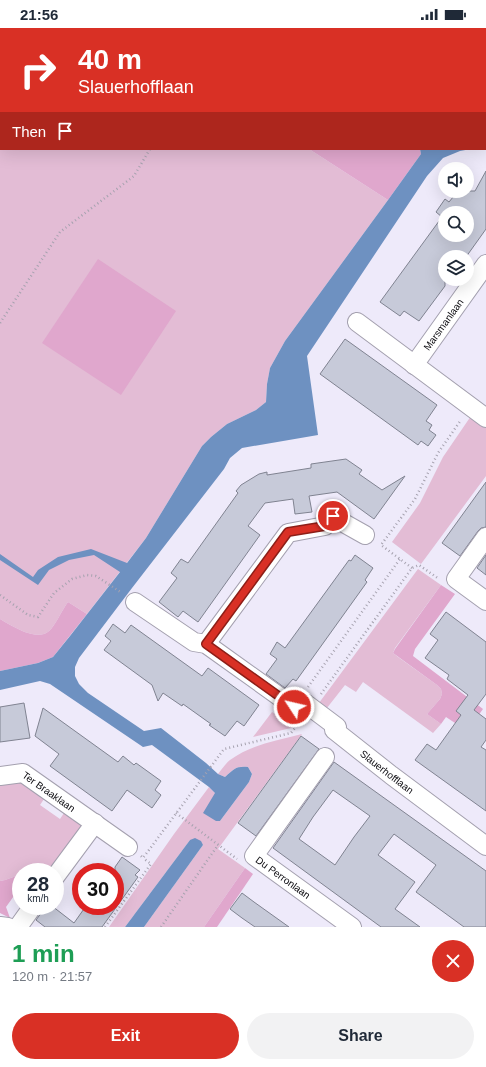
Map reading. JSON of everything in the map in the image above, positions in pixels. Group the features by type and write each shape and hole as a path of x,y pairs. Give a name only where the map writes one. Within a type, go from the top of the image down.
{"street":[{"name":"Marsmanlaan","path":"414,365 486,264"},
{"path":"357,322 486,418"},
{"path":"206,644 288,532 325,526 333,516 365,535"},
{"path":"486,538 456,579 486,601"},
{"name":"Slauerhofflaan","path":"129,598 194,642 206,644 303,707 337,726 334,730 486,846"},
{"name":"Du Perronlaan","path":"325,757 254,856 352,927"},
{"name":"Ter Braaklaan","path":"0,776 23,773 128,847"},
{"path":"64,865 95,823"},
{"path":"18,927 27,915"},
{"path":"0,926 8,927"}],"path":[{"path":"0,323 60,232 134,176 149,150"},
{"path":"412,568 381,545 415,499 438,453 470,406"},
{"path":"143,858 224,749 291,733 303,707 400,559"},
{"path":"303,707 412,568 419,565 450,587 456,579"},
{"path":"0,595 28,616 38,617 54,593 72,579 87,575 96,576 129,598"},
{"path":"176,813 218,846 247,866 254,856"},
{"path":"161,927 218,846"},
{"path":"105,927 151,864 128,847"}],"shaded area":[{"path":"0,150 311,150 388,200 285,341 270,368 266,402 256,410 227,424 202,446 146,538 87,614 68,602 51,629 44,634 38,635 24,632 0,619"},
{"path":"311,150 420,150 421,154 388,200"},
{"path":"98,259 176,311 121,395 42,343"},
{"path":"471,416 486,427 486,476 421,564 392,542 420,503 443,457"},
{"path":"418,569 441,585 395,648 393,653 441,689 442,694 440,699 427,714 441,724 433,733 363,682 356,692 345,685 323,713 316,707"},
{"path":"441,585 455,594 415,649 413,656 483,709 467,731 446,717 441,724 427,714 440,699 442,694 441,689 393,653"},
{"path":"68,602 87,614 53,657 38,663 0,671 0,619 24,632 38,635 44,634 51,629"},
{"path":"272,712 289,724 295,717 300,717 291,728 253,737"},
{"path":"302,734 218,849 245,868 204,927 144,927 203,845 190,840 125,927 109,927 117,915 124,915 124,906 209,787 215,793 220,821 249,782 252,774 248,767 235,769 225,777 218,774 227,763 238,755 254,747"},
{"path":"22,779 46,796 40,805 60,819 66,810 87,825 55,863 12,863 12,878 0,881 0,782"},
{"path":"245,868 253,874 217,927 204,927"},
{"path":"12,878 12,899 6,907 10,918 0,913 0,881"}],"water":[{"path":"420,150 466,150 443,158 427,176 307,356 318,435 242,448 230,458 224,469 79,658 75,667 75,676 79,684 88,693 144,731 161,728 218,774 225,777 235,769 248,767 252,774 249,782 220,821 216,821 203,813 215,793 152,745 143,747 50,684 40,681 0,690 0,671 38,663 53,657 120,572 94,555 69,560 49,570 38,585 0,560 0,554 33,577 38,570 58,557 91,549 127,563 146,538 202,446 227,424 256,410 266,402 270,368 285,341 421,154"},
{"path":"195,838 201,841 203,845 144,927 125,927 190,840"}],"building":[{"path":"486,171 486,229 471,250 438,250 438,286 445,286 419,321 404,311 400,316 380,302 438,222 438,242 474,242 474,206 440,206 445,199 449,202 452,198 474,198 474,191"},
{"path":"345,339 437,405 426,421 432,425 429,430 436,435 428,446 421,441 418,445 320,374"},
{"path":"346,459 362,470 359,474 382,490 405,476 374,519 337,492 309,496 312,512 295,514 293,499 265,503 248,526 260,535 198,622 183,611 178,617 159,602 177,578 171,573 181,559 188,563 238,493 236,491 241,485 259,474 267,472 267,475 311,468 311,464"},
{"path":"486,482 486,527 481,528 478,531 460,556 442,543"},
{"path":"355,555 373,568 365,580 367,582 296,681 293,679 285,688 266,674 277,659 270,654 277,642 285,648 349,560 351,561"},
{"path":"486,555 486,575 477,568"},
{"path":"446,612 486,642 486,694 474,710 486,719 486,740 481,747 486,750 486,811 415,760 427,744 436,750 461,715 456,711 468,695 447,679 449,675 425,658 438,640 430,634"},
{"path":"113,624 125,633 131,625 202,676 208,668 259,705 244,726 237,721 225,736 183,704 182,706 163,693 158,701 152,685 104,650 111,641 105,636"},
{"path":"24,703 30,738 0,742 0,707"},
{"path":"43,708 118,762 123,756 134,765 136,763 161,781 155,790 161,795 152,808 127,790 112,811 50,766 59,754 35,736"},
{"path":"301,736 319,749 256,836 238,823"},
{"path":"334,762 486,871 486,927 464,927 416,892 436,865 394,834 378,855 415,882 395,909 420,927 381,927 273,848","holes":["333,790 370,816 335,865 299,839"]},
{"path":"122,857 140,870 135,875 138,877 124,896 124,863 118,863"},
{"path":"242,893 289,927 255,927 242,918 230,909"},
{"path":"40,915 64,915 74,923 80,915 111,915 102,927 45,927 36,920"}],"route":[{"path":"294,707 206,644 288,532 325,526 333,516"}]}
